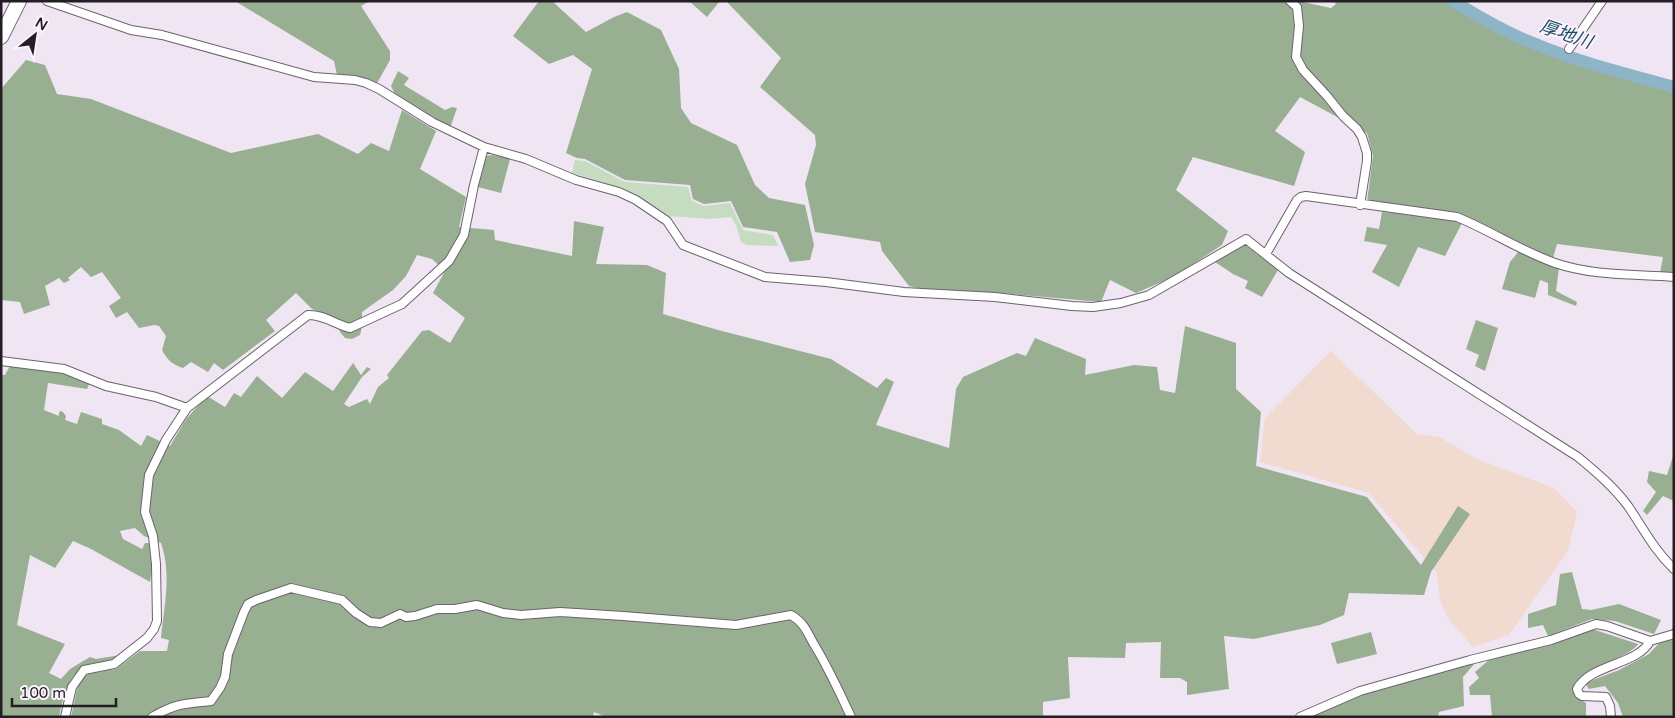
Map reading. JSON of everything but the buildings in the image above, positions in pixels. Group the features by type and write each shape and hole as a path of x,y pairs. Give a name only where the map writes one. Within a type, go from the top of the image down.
{"highway":[{"path":"1,37 19,1"}],"street":[{"path":"47,1 131,30 162,35 314,77 355,80 380,90 432,122 484,147 526,159 576,180 619,192 636,200 667,221 683,244 765,277 826,282 904,292 995,297 1093,307 1121,303 1150,294 1246,239 1289,273 1578,457 1612,488 1627,505 1658,554 1674,568"},
{"path":"1290,1 1297,7 1300,26 1296,57 1303,70 1362,137 1367,152 1367,161 1360,205"},
{"path":"1569,50 1602,1"},
{"path":"65,717 72,687 84,670 114,664 147,638 154,629 157,621 156,564 153,536 145,512 147,486 149,475 166,440 187,408 308,315 316,315 350,328 402,304 449,261 464,235 484,147"},
{"path":"1266,254 1301,197 1457,217 1555,263 1598,272 1674,277"},
{"path":"1,361 64,369 106,386 156,397 187,408"},
{"path":"152,717 171,706 211,701 225,677 228,654 248,604 291,588 342,600 356,613 370,622 381,624 400,614 406,617 415,616 437,610 478,605 503,613 521,615 560,612 736,626 791,615 800,620 808,631 813,644 827,664 851,717"},
{"path":"1300,717 1360,690 1551,640 1596,624 1650,641 1674,634"},
{"path":"1610,717 1610,706 1606,697 1582,696 1577,689 1586,677 1638,652 1648,646 1650,641"}],"shaded area":[{"path":"1331,351 1417,434 1439,437 1477,459 1554,488 1577,512 1568,551 1509,635 1473,647 1447,617 1440,599 1437,573 1369,493 1260,462 1265,418"}],"green space":[{"path":"235,1 370,1 361,6 390,51 390,60 376,85 356,76 337,75 334,61"},
{"path":"539,1 552,1 586,32 627,12 661,30 679,69 681,108 691,123 737,145 755,185 769,198 805,205 814,245 810,260 790,262 777,232 743,227 731,201 704,204 693,199 690,185 625,180 585,159 566,153 592,69 573,55 549,64 513,36"},
{"path":"689,1 720,1 707,17"},
{"path":"726,1 1298,1 1331,8 1336,4 1334,1 1445,1 1506,35 1565,60 1674,93 1674,275 1660,273 1663,257 1557,244 1553,258 1464,215 1367,202 1373,156 1367,133 1300,97 1275,131 1305,152 1294,186 1193,157 1176,190 1228,231 1222,245 1173,277 1136,293 1110,280 1101,302 989,292 925,290 909,286 882,251 880,242 815,232 805,184 816,145 815,135 760,87 781,58"},
{"path":"26,60 45,65 57,94 91,99 231,153 318,134 358,154 371,143 389,151 402,110 436,131 420,169 466,197 459,227 494,230 495,240 572,256 574,221 604,227 596,264 647,265 666,273 663,314 831,359 877,388 886,378 894,382 876,425 949,448 956,389 963,377 1017,353 1026,356 1035,338 1086,359 1085,375 1134,365 1157,367 1160,390 1175,393 1185,326 1236,343 1236,389 1261,412 1256,466 1367,497 1421,565 1458,506 1470,514 1431,572 1424,595 1349,593 1344,615 1320,625 1254,639 1224,636 1229,689 1187,695 1187,682 1180,678 1160,678 1161,642 1126,643 1125,658 1068,657 1070,698 1043,702 1043,717 606,717 594,712 593,717 71,717 77,689 83,676 116,669 140,651 167,651 169,640 161,638 167,579 161,543 144,536 135,528 120,531 123,539 142,549 145,543 150,543 153,563 150,582 73,541 55,568 30,555 17,625 65,644 49,673 61,679 70,669 90,657 96,659 120,655 109,660 90,664 76,673 68,686 59,717 1,717 1,375 5,375 11,364 53,370 90,382 87,389 48,383 44,410 59,416 59,412 62,411 66,416 65,420 77,424 81,412 102,419 102,424 119,430 141,446 147,435 170,446 186,419 207,396 225,407 234,393 241,397 257,376 282,398 305,372 333,391 353,363 361,375 367,367 371,369 362,377 344,404 349,407 367,399 370,404 378,387 389,378 387,375 422,331 429,330 450,343 465,318 433,293 445,271 432,259 417,255 406,276 393,290 362,312 360,335 352,339 345,338 340,332 337,318 312,309 296,293 266,320 275,331 223,370 214,363 208,372 191,362 183,368 176,365 168,359 162,350 166,336 159,326 139,328 127,312 116,318 109,306 121,298 102,272 91,277 81,267 68,278 70,280 64,283 59,278 45,286 50,305 24,314 20,302 1,300 1,89"},
{"path":"398,71 409,78 404,85 445,110 452,107 457,108 450,128 396,96 391,86"},
{"path":"492,155 510,159 501,193 478,187 486,156"},
{"path":"575,160 585,161 625,182 688,187 692,201 704,206 730,203 743,230 773,235 778,246 747,245 741,242 736,225 731,217 709,219 669,216 627,190 572,173"},
{"path":"1382,212 1434,216 1462,223 1445,256 1418,247 1399,287 1372,272 1387,245 1364,241 1367,227 1379,229"},
{"path":"1244,244 1278,270 1262,297 1245,288 1248,281 1215,262"},
{"path":"1519,251 1559,268 1556,291 1577,302 1576,306 1548,295 1548,283 1540,280 1535,298 1502,289 1510,262"},
{"path":"1476,320 1498,328 1485,371 1475,366 1479,355 1466,349"},
{"path":"1674,453 1674,501 1663,496 1647,515 1643,511 1656,492 1647,482 1649,471 1667,475"},
{"path":"1572,572 1582,609 1591,610 1619,604 1661,620 1654,634 1615,621 1592,619 1548,636 1543,625 1528,628 1528,614 1556,605 1560,574"},
{"path":"1674,627 1674,717 1623,717 1618,703 1605,686 1589,689 1585,683 1619,670 1649,654"},
{"path":"1592,629 1638,644 1622,656 1589,671 1581,678 1576,686 1576,697 1586,703 1586,717 1492,717 1490,695 1470,695 1469,687 1479,678 1475,672 1490,659"},
{"path":"1371,632 1377,654 1337,664 1331,643"},
{"path":"1476,662 1463,677 1464,706 1439,712 1438,717 1309,717 1364,693"}],"waterway":[{"name":"厚地川","path":"1453,1 1527,41 1588,63 1674,87"}]}
